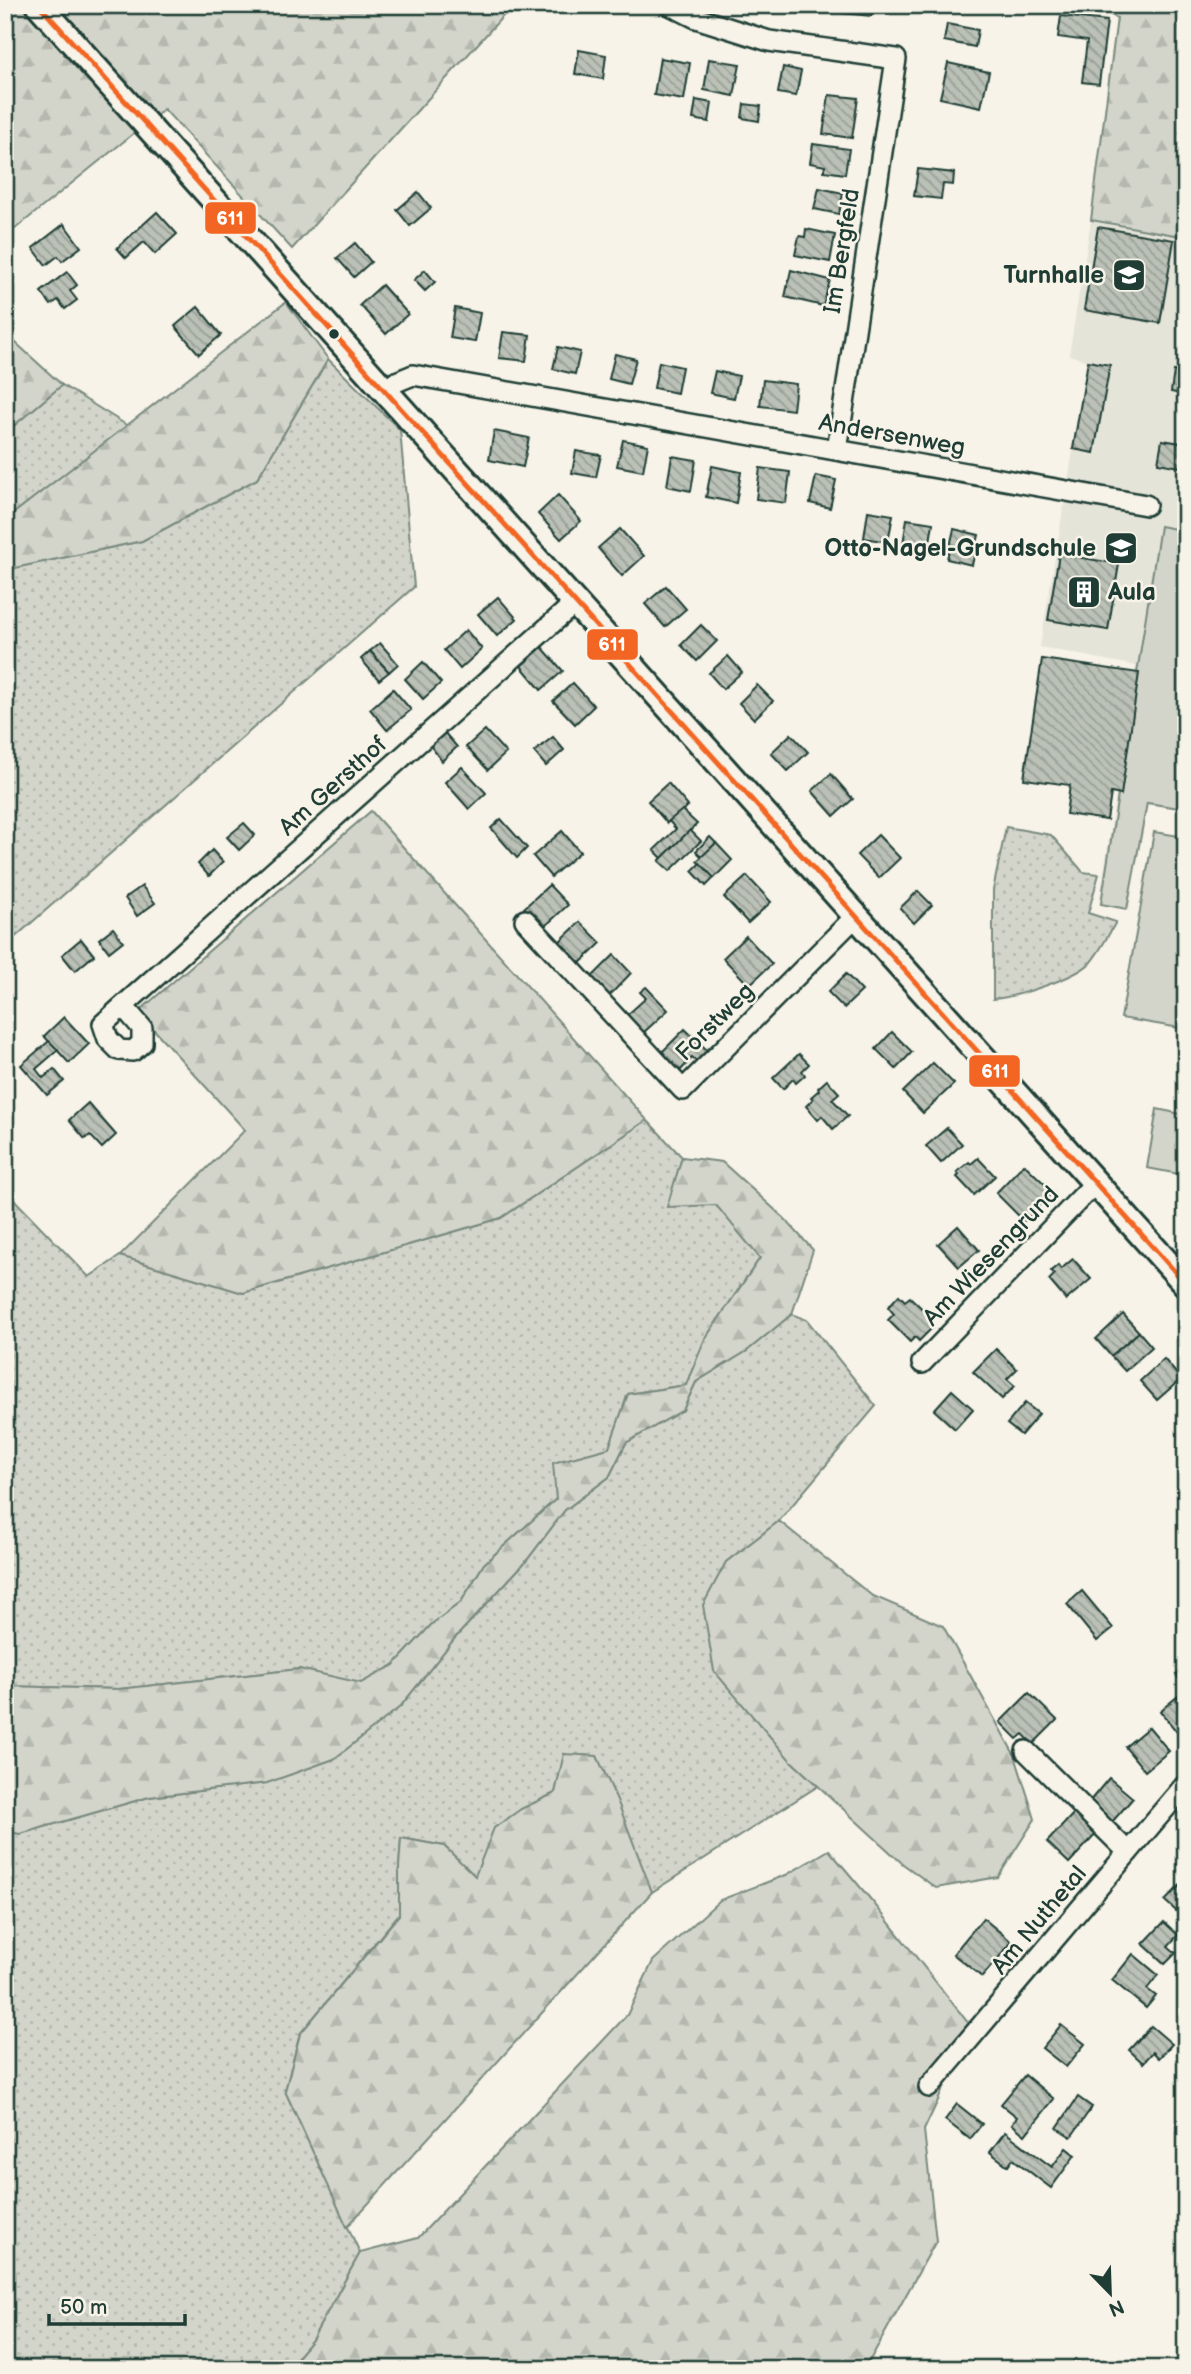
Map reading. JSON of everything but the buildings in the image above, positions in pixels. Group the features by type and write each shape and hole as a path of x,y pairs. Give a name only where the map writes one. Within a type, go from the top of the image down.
{"main road":[{"path":"39,5 858,915 1186,1284"}],"street":[{"name":"Im Bergfeld","path":"670,5 696,18 769,41 896,59 837,450"},
{"name":"Andersenweg","path":"386,392 396,382 413,375 1146,505"},
{"name":"Am Gersthof","path":"122,1006 576,602"},
{"name":"Forstweg","path":"524,920 683,1090 858,915"},
{"name":"Am Wiesengrund","path":"922,1363 1095,1183"},
{"path":"1027,1751 1128,1852"},
{"name":"Am Nuthetal","path":"929,2087 1186,1784"}],"shaded area":[{"name":"Otto-Nagel-Grundschule","path":"1091,220 1186,237 1186,809 1147,804 1129,910 1099,904 1136,666 1040,647 1088,361 1069,355"}],"green space":[{"path":"5,5 513,5 292,249 164,109 5,237"},
{"path":"1092,5 1186,5 1186,237 1091,220 1117,18"},
{"path":"286,302 328,359 257,479 142,541 5,570 5,520"},
{"path":"5,333 62,385 5,433"},
{"path":"328,359 400,430 414,587 5,946 5,570 142,541 257,479"},
{"path":"62,385 128,426 5,520 5,433"},
{"path":"1160,526 1186,531 1186,809 1147,803 1127,909 1101,904"},
{"path":"371,811 647,1120 501,1218 243,1293 120,1256 245,1130 138,1012"},
{"path":"1006,827 1051,835 1083,872 1099,874 1088,913 1116,922 1097,954 1083,969 1044,986 993,999 993,890"},
{"path":"1154,832 1186,837 1186,1029 1121,1018"},
{"path":"1157,1109 1186,1115 1179,1174 1147,1168"},
{"path":"647,1120 682,1157 668,1206 716,1204 760,1258 705,1339 686,1385 628,1394 609,1448 554,1463 556,1499 484,1564 461,1602 432,1624 394,1665 361,1684 299,1669 119,1689 5,1686 5,1190 89,1277 120,1256 243,1293 501,1218"},
{"path":"682,1157 722,1162 784,1218 813,1250 792,1314 747,1351 696,1382 683,1410 626,1443 609,1477 565,1510 527,1560 455,1638 400,1707 334,1759 267,1783 149,1797 20,1834 5,1831 5,1686 119,1689 299,1669 361,1683 394,1665 432,1624 461,1602 484,1564 556,1499 553,1463 609,1448 628,1394 686,1385 705,1339 760,1258 716,1205 667,1207"},
{"path":"792,1314 807,1320 876,1406 779,1521 726,1562 790,1760 818,1786 652,1892 597,1756 564,1755 555,1793 521,1809 475,1877 444,1846 401,1838 399,1914 300,2034 285,2091 360,2253 312,2340 287,2369 5,2369 5,1831 20,1834 149,1797 267,1783 400,1707 455,1638 527,1560 565,1510 609,1477 626,1443 683,1410 696,1382 747,1351"},
{"path":"779,1521 871,1595 943,1626 1015,1756 1035,1819 998,1877 936,1888 903,1864 790,1760 714,1671 703,1605 726,1562"},
{"path":"564,1754 597,1756 652,1892 347,2227 285,2091 300,2034 399,1915 401,1838 444,1846 475,1876 494,1828 521,1809 555,1793"},
{"path":"829,1850 972,2028 924,2130 936,2241 865,2369 287,2369 312,2340 360,2253 418,2238 627,2015 653,1961 720,1900 786,1875"}],"transit line":[{"name":"611","path":"39,5 1186,1284"}],"place":[{"name":"Turnhalle","path":"1129,275"},
{"name":"Otto-Nagel-Grundschule","path":"1121,548"},
{"name":"Aula","path":"1084,592"}]}
